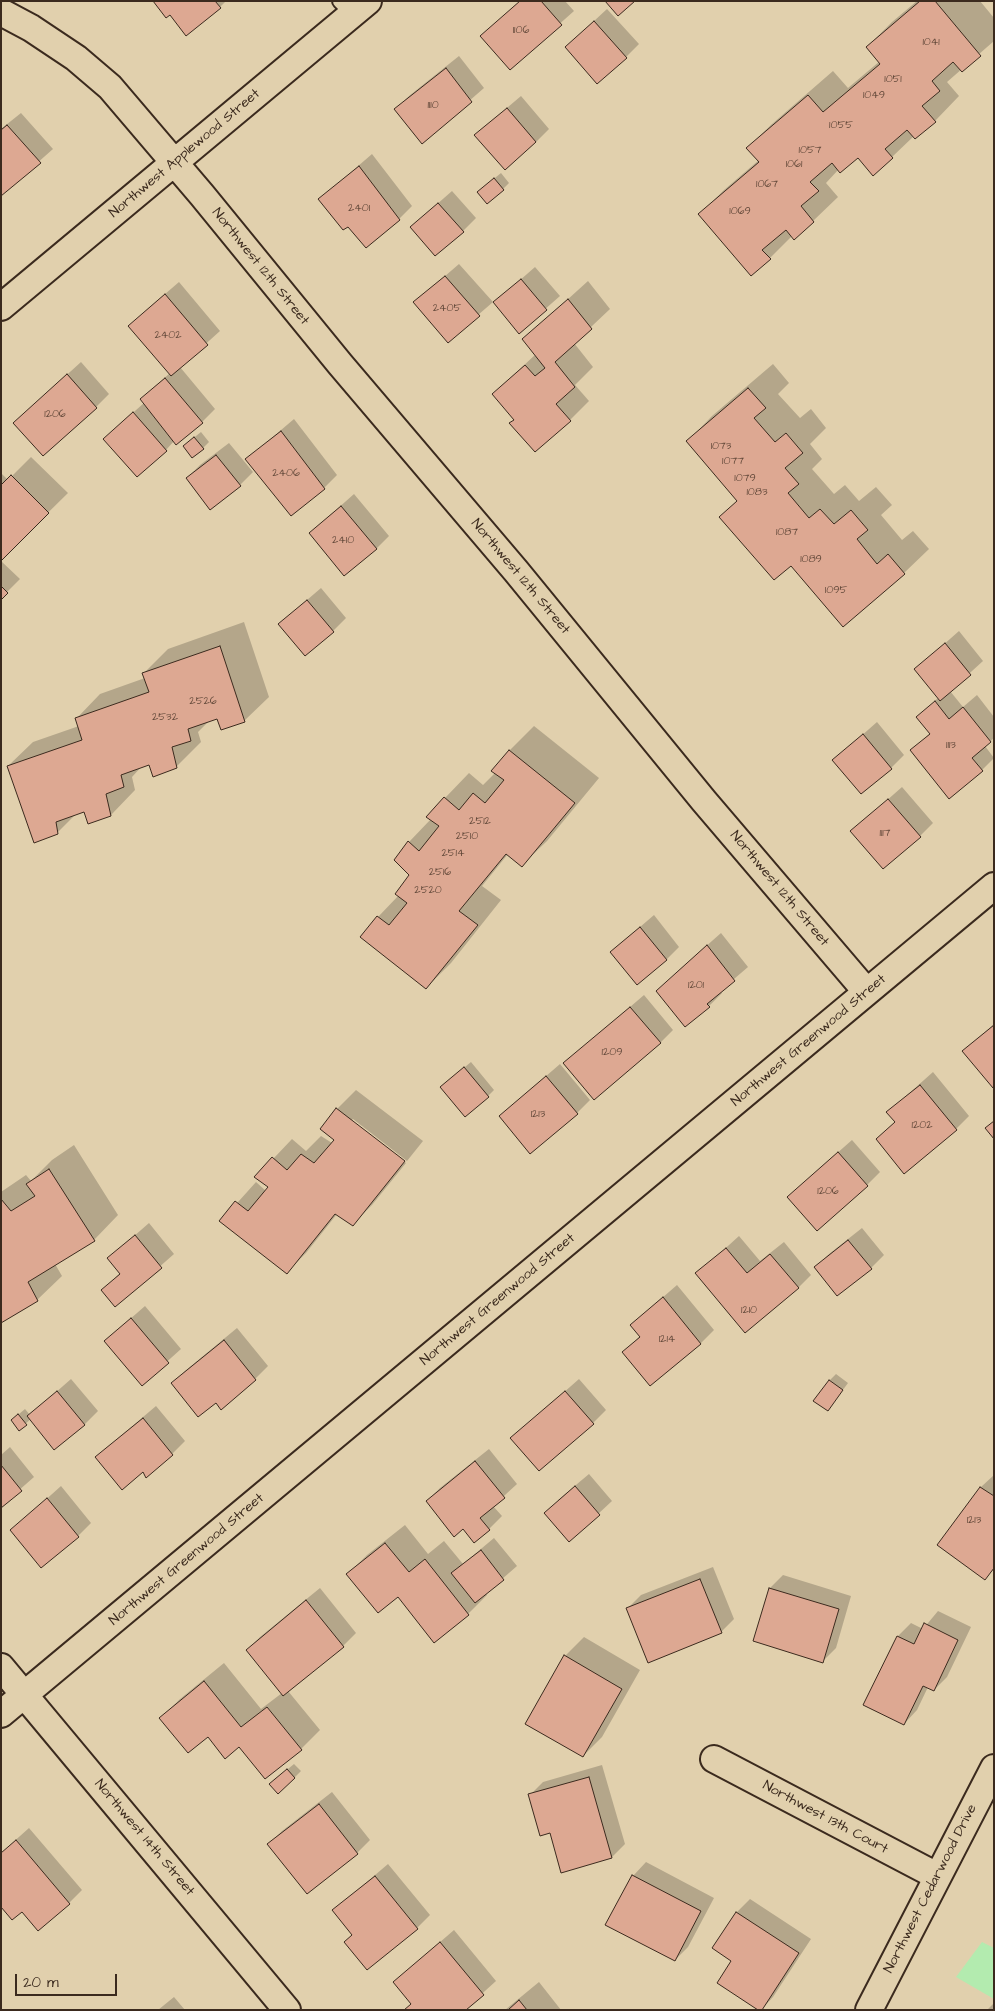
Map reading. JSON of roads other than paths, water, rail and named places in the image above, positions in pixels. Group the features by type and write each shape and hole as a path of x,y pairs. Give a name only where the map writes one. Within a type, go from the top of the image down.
{"street":[{"name":"Northwest Applewood Street","path":"1,306 174,163 354,5"},
{"name":"Northwest 12th Street","path":"1,12 25,24 76,58 110,87 202,195 351,378 516,571 704,801 866,991"},
{"name":"Northwest Greenwood Street","path":"1,1714 994,886"},
{"name":"Northwest 14th Street","path":"1,1667 287,2010"},
{"name":"Northwest 13th Court","path":"714,1759 937,1876"},
{"name":"Northwest Cedarwood Drive","path":"870,2010 994,1768"}]}
